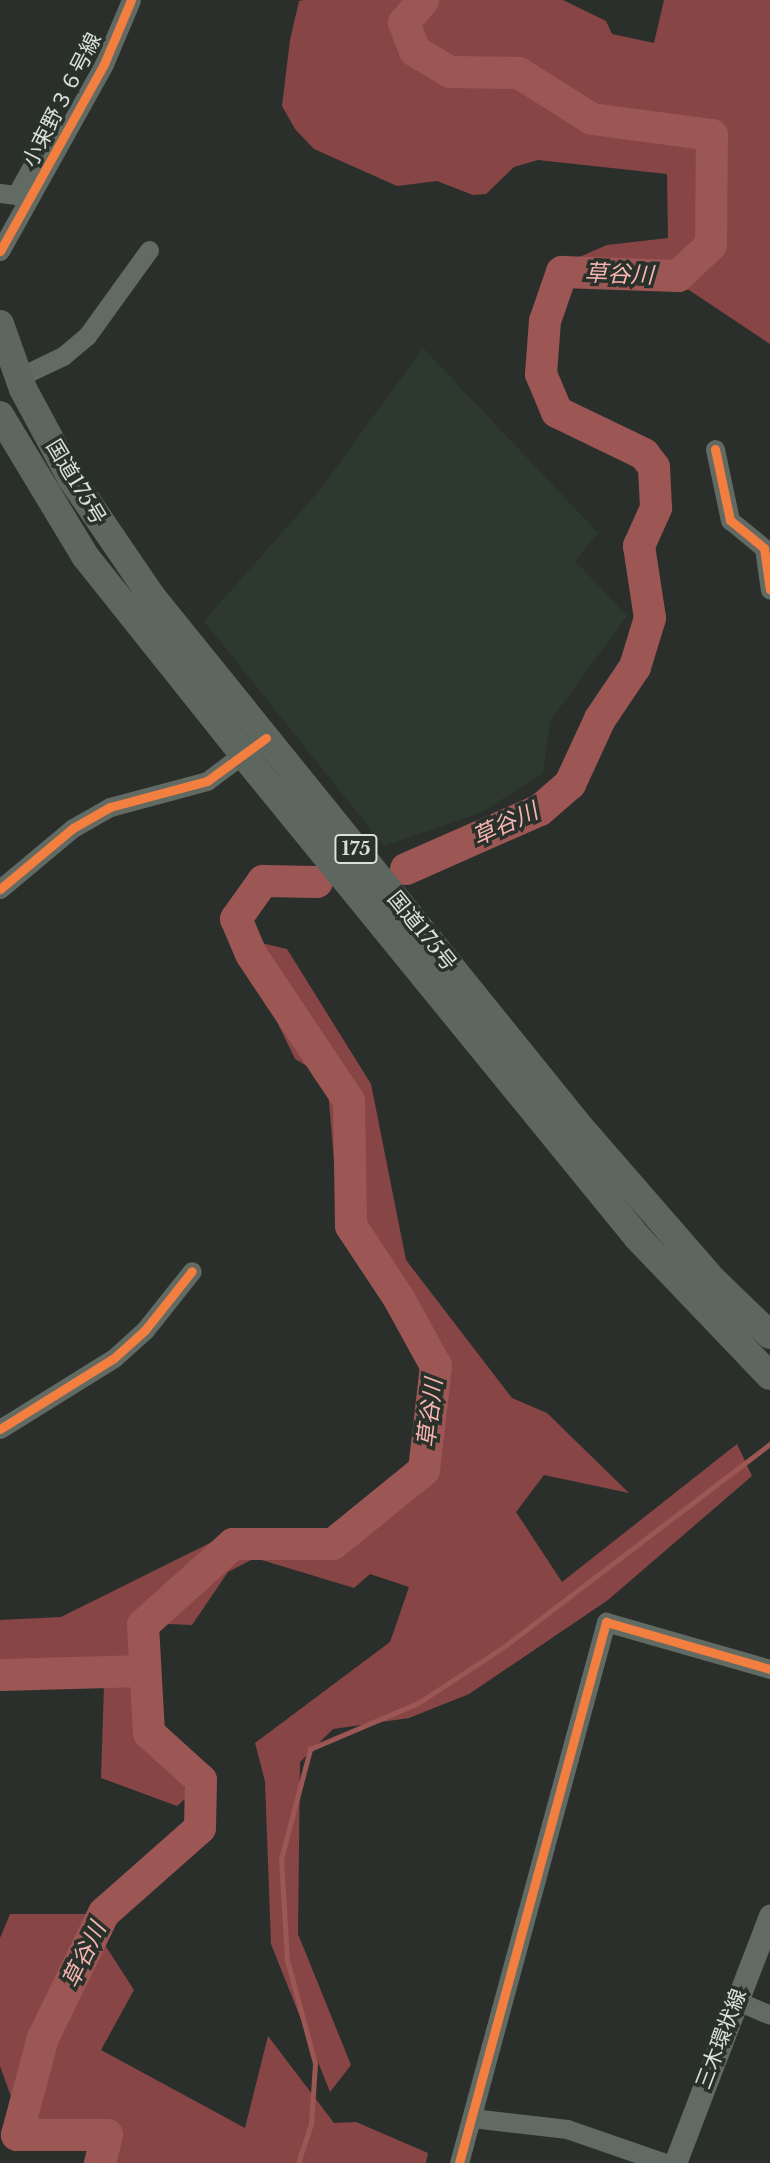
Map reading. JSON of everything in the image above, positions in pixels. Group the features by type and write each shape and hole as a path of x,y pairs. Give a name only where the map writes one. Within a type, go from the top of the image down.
{"highway":[{"name":"国道175号","path":"0,324 19,377 71,478 122,557 579,1126 713,1280 770,1335"},
{"name":"国道175号","path":"0,415 85,556 637,1237 770,1376"}],"main road":[{"name":"三木環状線","path":"675,2163 735,2000 770,1916"}],"street":[{"name":"小束野３６号線","path":"0,251 104,64 131,0"},
{"path":"0,193 16,195 36,159 53,156"},
{"path":"19,377 63,356 87,336 149,250"},
{"path":"715,449 730,520 764,548 770,590"},
{"path":"0,889 73,828 110,807 207,782 266,738"},
{"path":"0,1429 114,1358 145,1330 192,1271"},
{"path":"459,2163 606,1622 770,1669"},
{"path":"735,2000 770,2015"},
{"path":"472,2118 567,2129 665,2163"}],"shaded area":[{"path":"563,0 606,21 612,34 654,43 664,0 770,0 770,344 689,290 548,284 554,268 607,245 668,238 667,174 538,160 514,167 486,194 473,195 437,181 397,186 314,149 295,129 282,106 290,40 299,1"},
{"path":"423,348 598,533 575,561 627,616 550,721 543,773 482,812 384,846 204,621 320,490"},
{"path":"257,942 287,949 371,1084 406,1260 512,1398 547,1413 629,1493 544,1475 516,1512 562,1582 737,1444 752,1476 608,1600 469,1694 409,1718 333,1729 300,1762 298,1934 351,2065 330,2092 271,1944 265,1781 255,1743 390,1642 409,1587 370,1574 354,1588 255,1558 228,1572 192,1625 146,1623 147,1700 139,1722 156,1756 184,1784 187,1797 177,1806 101,1778 104,1685 0,1682 0,1620 61,1617 238,1529 316,1552 362,1532 417,1489 436,1352 416,1306 362,1271 339,1220 327,1078 295,1059 246,958"},
{"path":"10,1914 85,1914 134,1990 101,2050 245,2128 268,2036 334,2123 356,2122 428,2153 426,2163 93,2163 105,2122 23,2130 0,2066 0,1938"}],"waterway":[{"name":"草谷川","path":"406,869 540,810 570,784 600,719 635,667 650,618 639,546 656,508 654,467 644,454 557,412 541,374 545,321 562,272 678,276 711,245 712,135 592,119 519,73 450,72 415,51 404,23 423,0"},
{"name":"草谷川","path":"100,2163 107,2135 17,2135 43,2038 104,1913 200,1828 201,1780 149,1733 143,1625 233,1544 333,1544 424,1470 436,1366 398,1297 351,1226 349,1101 251,954 236,919 263,881 317,882"},
{"path":"298,2163 311,2124 315,2063 287,1960 281,1859 310,1749 418,1703 502,1648 770,1444"},
{"name":"草谷川","path":"0,1675 145,1671"}],"cycle path":[{"path":"0,251 104,64 131,0"},
{"path":"715,449 730,520 764,548 770,590"},
{"path":"0,889 73,828 110,807 207,781 266,738"},
{"path":"0,1429 114,1358 145,1330 192,1271"},
{"path":"459,2163 606,1622 770,1669"}]}
